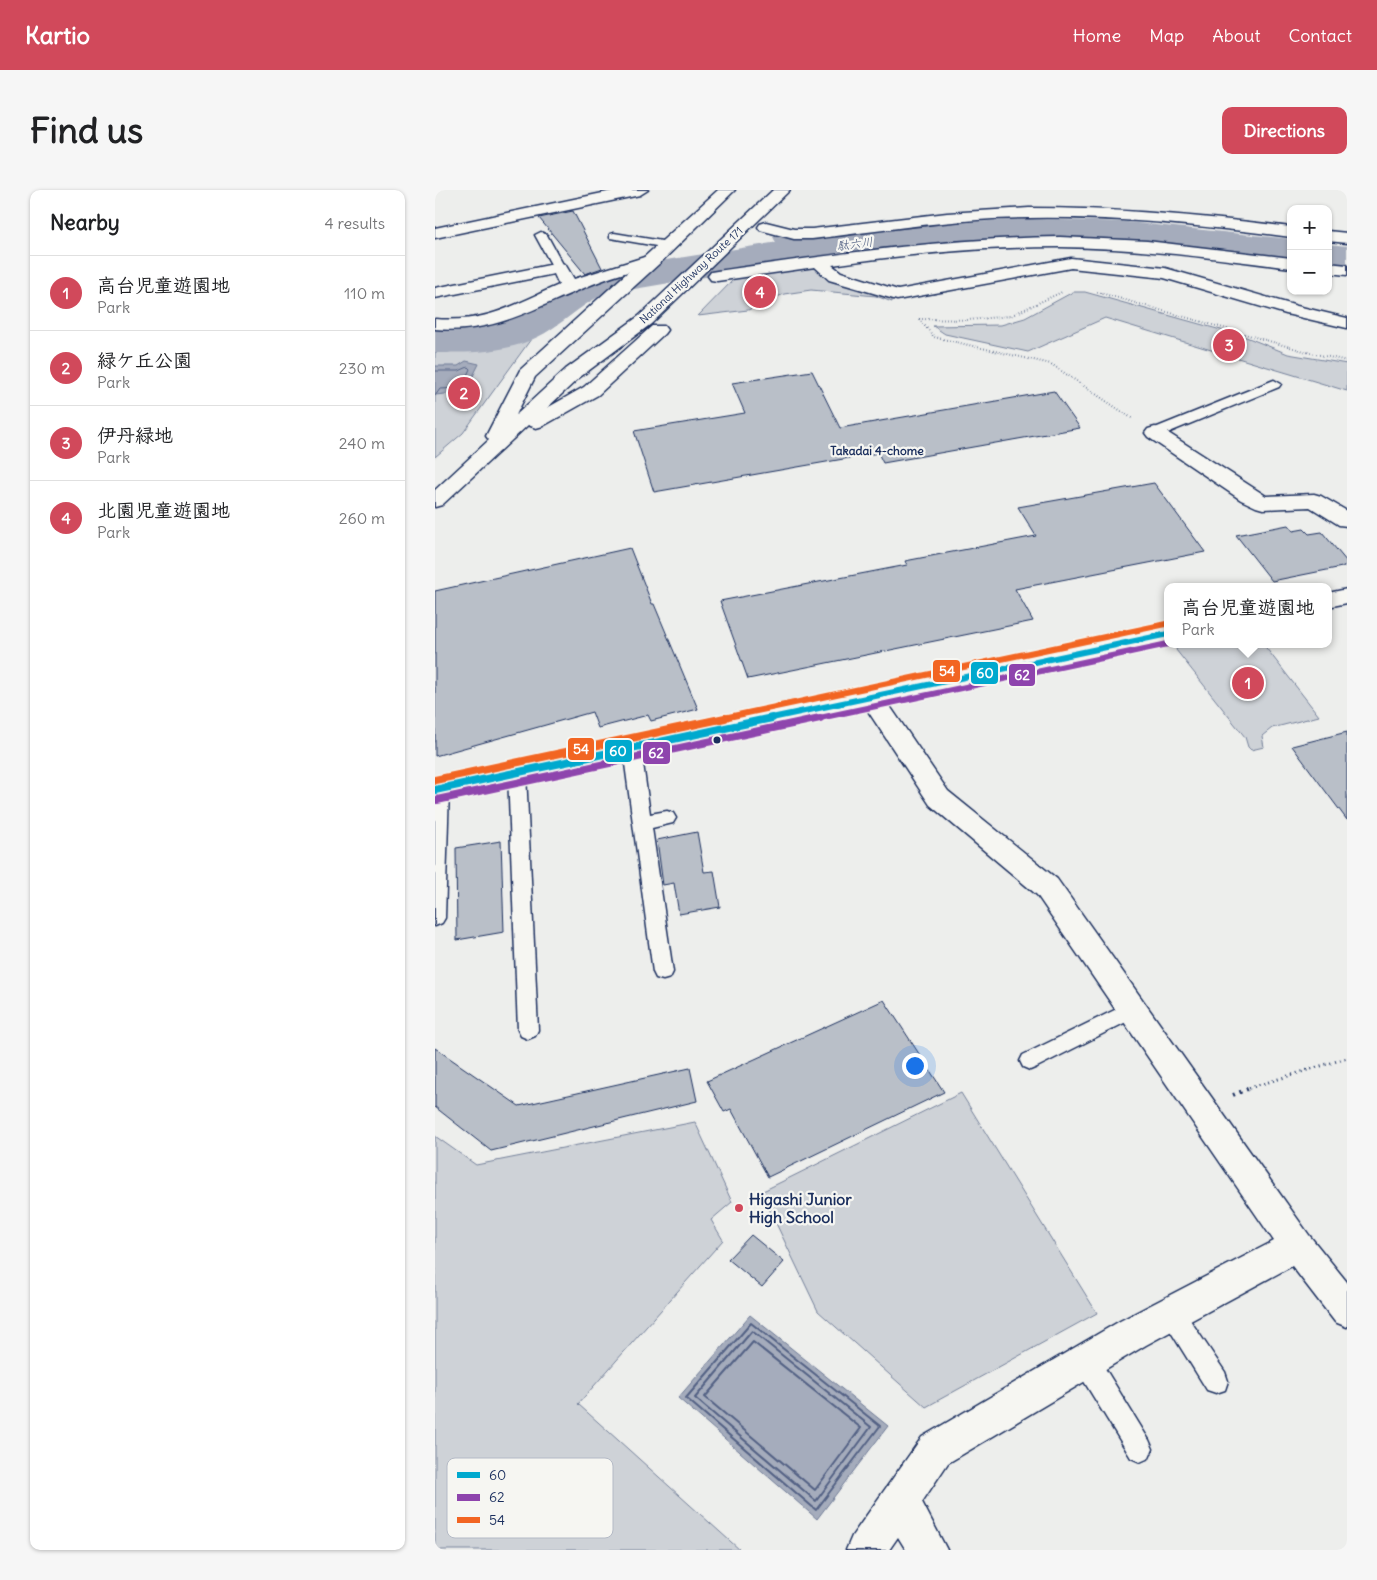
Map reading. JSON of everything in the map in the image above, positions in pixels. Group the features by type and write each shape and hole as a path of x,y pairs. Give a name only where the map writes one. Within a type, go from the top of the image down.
{"main road":[{"path":"435,233 640,190"},
{"path":"489,449 527,374 650,263 727,190"},
{"path":"748,245 763,230 789,193"},
{"name":"National Highway Route 171","path":"435,501 573,373 645,320 789,193"},
{"path":"763,230 812,234 946,218 1043,213 1170,218 1287,232"},
{"path":"1332,236 1347,238"},
{"path":"489,449 591,391 726,267 819,262 931,249 1059,242 1182,249 1287,262"},
{"path":"819,262 835,276 897,294 1071,263 1165,273 1292,310 1347,322"},
{"path":"435,324 476,325 503,318 569,287 616,269 650,263"},
{"path":"435,293 559,268 569,287"},
{"path":"1332,268 1347,270"},
{"name":"National Highway Route 171","path":"573,373 612,322"},
{"path":"1155,433 1248,496 1263,503 1314,500 1347,520"},
{"path":"1332,599 1347,596"},
{"path":"437,789 1164,635"},
{"path":"872,698 939,798 1047,887 1203,1107 1297,1246 1347,1310"},
{"path":"866,1550 935,1450 1133,1333 1297,1246"},
{"path":"900,1502 927,1550"}],"lane":[{"path":"541,235 559,268"},
{"path":"614,236 668,245"},
{"path":"1155,433 1274,384"},
{"path":"632,749 663,972"},
{"path":"517,773 527,1030"},
{"path":"435,918 437,789"},
{"path":"641,823 667,818"},
{"path":"1030,1061 1133,1009"},
{"path":"1172,1313 1216,1381"},
{"path":"1086,1361 1140,1449"}],"path":[{"path":"1090,290 1250,334 1311,353 1347,361"},
{"path":"919,319 968,320 1010,316 1064,291"},
{"path":"897,294 934,337 1051,364 1155,433"},
{"path":"1203,1107 1257,1085 1347,1058"}],"shaded area":[{"path":"809,268 822,269 892,295 892,302 876,296 811,290 784,294 748,310 698,316 735,278"},
{"path":"1073,292 1085,292 1246,337 1288,354 1347,364 1347,391 1105,318 1028,352 945,334 933,326 1001,325 1025,318"},
{"path":"531,339 463,433 435,457 435,352 448,352"},
{"path":"1177,648 1266,648 1319,716 1272,728 1262,736 1264,747 1251,750 1245,737 1176,650"},
{"path":"961,1093 1097,1313 926,1407 818,1311 761,1192"},
{"path":"695,1122 732,1202 711,1220 723,1240 578,1404 740,1550 435,1550 435,1136 476,1165"}],"water":[{"path":"466,361 479,364 465,392 435,395 435,366 458,366"},
{"path":"750,1315 888,1426 817,1519 678,1398"}],"building":[{"path":"573,211 602,268 585,274 539,218"},
{"path":"812,371 840,428 1054,391 1080,428 883,463 878,453 654,492 634,431 745,413 732,383"},
{"path":"1154,483 1205,552 1015,589 1033,621 748,679 720,601 907,565 905,561 1036,536 1018,507"},
{"path":"1288,525 1293,531 1304,529 1309,534 1322,532 1347,562 1347,566 1272,581 1236,535"},
{"path":"630,548 652,604 654,604 698,709 651,721 648,715 598,728 592,712 435,756 435,591"},
{"path":"1347,732 1347,820 1292,746"},
{"path":"697,832 704,872 714,871 720,907 679,914 674,883 663,885 657,840"},
{"path":"501,841 504,932 457,940 456,848"},
{"path":"884,1000 944,1092 768,1177 731,1109 724,1112 707,1081"},
{"path":"435,1048 519,1106 690,1068 697,1101 491,1151 435,1107"},
{"path":"751,1235 784,1262 762,1287 728,1259"}],"waterway":[{"name":"駄六川","path":"435,339 477,339 507,334 526,326 584,288 613,280 787,252 883,240 980,233 1061,231 1160,236 1287,251"},
{"name":"駄六川","path":"785,237 804,258"},
{"name":"駄六川","path":"1332,256 1347,258"}],"transit line":[{"name":"54","path":"435,780 1164,624"},
{"name":"60","path":"435,790 1164,635"},
{"name":"62","path":"437,800 1164,645"}],"place":[{"name":"北園児童遊園地","path":"760,292"},
{"name":"伊丹緑地","path":"1229,345"},
{"name":"緑ケ丘公園","path":"464,393"},
{"name":"高台児童遊園地","path":"1248,683"},
{"name":"Higashi Junior High School","path":"739,1208"}],"district":[{"name":"Takadai 4-chome","path":"877,451"}]}
